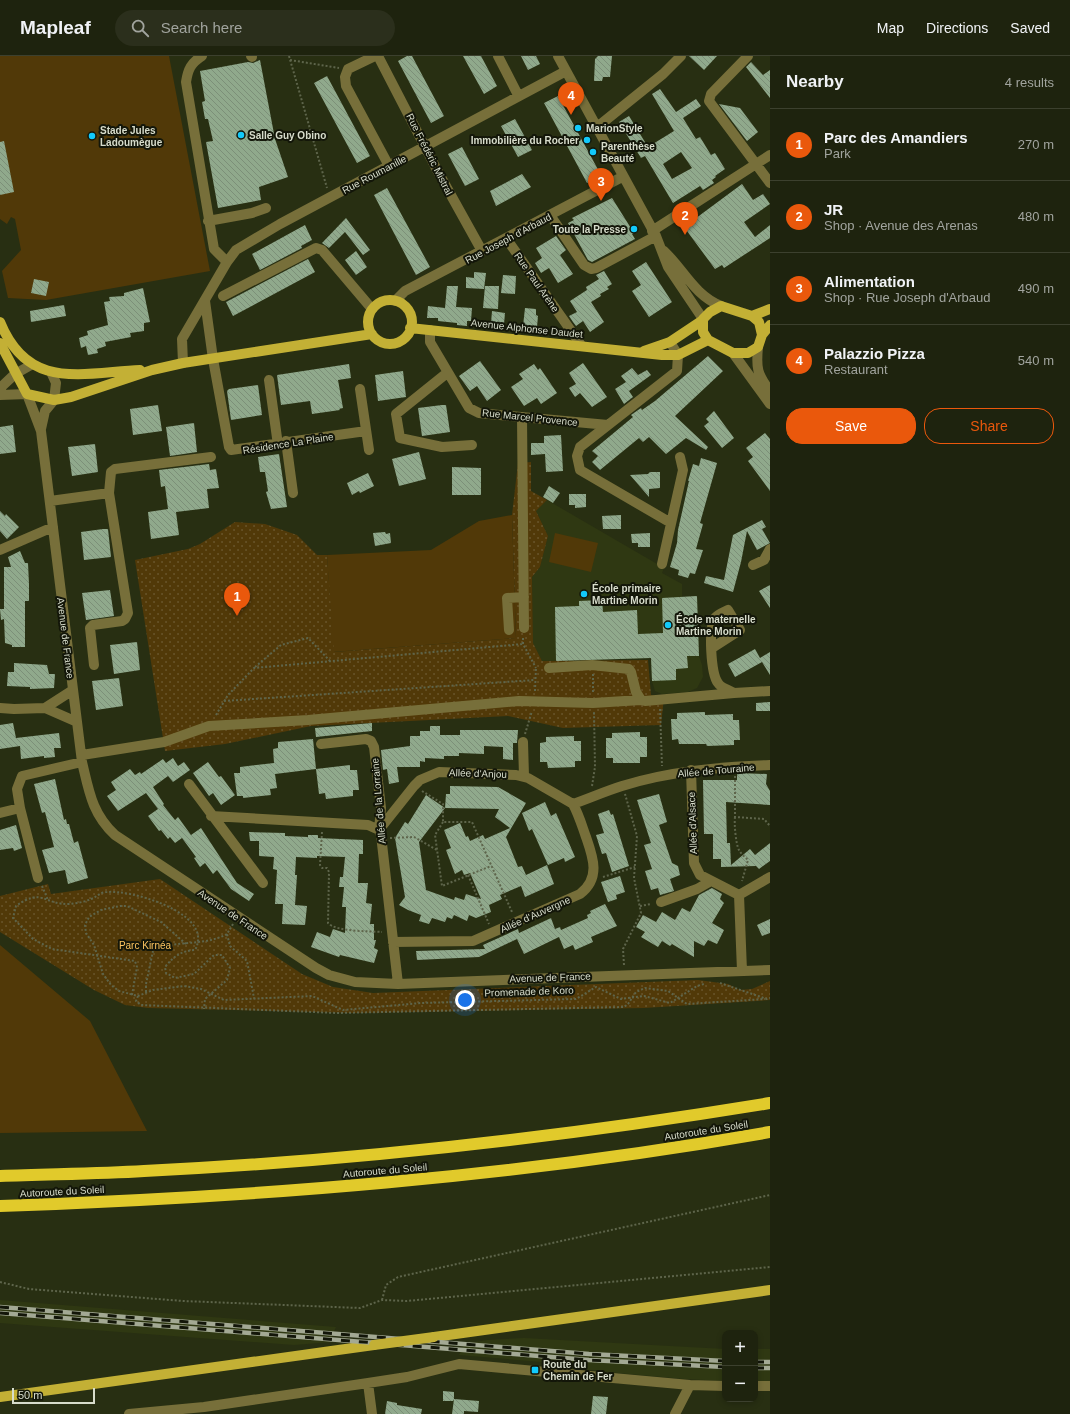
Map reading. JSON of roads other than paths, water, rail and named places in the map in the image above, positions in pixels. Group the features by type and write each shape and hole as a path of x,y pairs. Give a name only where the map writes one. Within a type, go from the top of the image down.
{"highway":[{"name":"Autoroute du Soleil","path":"0,1176 143,1171 318,1159 458,1146 672,1119 770,1103"},
{"name":"Autoroute du Soleil","path":"0,1206 239,1193 461,1175 713,1142 770,1132"}],"main road":[{"path":"395,300 402,303 410,314 410,328 404,338 393,343 381,342 372,334 368,321 372,309 382,301 395,300"},
{"path":"762,335 759,322 752,316 721,306 710,312 703,320 703,332 708,340 733,353 748,353 758,346 762,335 770,325"},
{"path":"752,316 770,309"},
{"name":"Avenue Alphonse Daudet","path":"640,352 670,342 703,320"},
{"path":"0,322 7,340 31,365 51,372 69,375 152,370"},
{"name":"Avenue Alphonse Daudet","path":"410,328 678,355"},
{"path":"0,343 15,374 27,394 54,400 71,397 152,370 183,363 372,334"},
{"path":"678,355 708,340"},
{"path":"2,1397 770,1290"}],"street":[{"path":"202,56 192,63 188,70 186,82 208,222 214,249 227,262"},
{"path":"375,56 348,69 345,77 346,86 388,166"},
{"name":"Rue Frédéric Mistral","path":"378,56 482,251"},
{"path":"498,56 518,95"},
{"path":"558,56 654,234 668,267 703,320"},
{"path":"596,128 663,74 681,56"},
{"path":"748,56 711,94 709,101 770,184"},
{"name":"Rue Roumanille","path":"183,363 182,339 227,262 236,250 280,224 426,147 518,95 566,71"},
{"path":"550,215 584,265 591,269 596,268 654,234 770,155"},
{"name":"Rue Joseph d'Arbaud","path":"395,300 405,291 622,176"},
{"path":"208,222 252,213 266,208"},
{"name":"Rue Paul Arène","path":"506,238 581,346"},
{"path":"223,296 316,248 322,250 372,309"},
{"path":"661,248 674,260 699,293 709,301 721,306"},
{"path":"205,301 213,359"},
{"name":"Rue Marcel Provence","path":"430,330 430,342 469,408 479,413 608,425"},
{"path":"670,342 678,355 677,371 580,446 578,456 580,470 671,523"},
{"path":"758,346 757,370 761,379 770,391"},
{"path":"733,353 770,404"},
{"name":"Résidence La Plaine","path":"213,359 229,447 232,450 236,451 282,443 366,432"},
{"path":"0,388 15,374 31,365"},
{"path":"51,372 56,383 54,400"},
{"path":"447,373 396,414 400,438 442,446 472,445"},
{"path":"269,380 293,493"},
{"path":"360,389 369,450"},
{"path":"0,395 27,394"},
{"name":"Avenue de France","path":"27,394 41,432 82,759 88,789 99,817 115,835 316,968 329,975 355,982 398,984 770,970"},
{"name":"Avenue de France","path":"41,432 45,411 54,400"},
{"path":"522,417 524,628"},
{"path":"94,665 90,628 93,625 122,621 128,613 109,493 109,476 111,472 115,470 211,457"},
{"path":"662,564 683,470 680,457"},
{"path":"50,501 109,493"},
{"path":"0,550 53,527"},
{"path":"753,565 764,560 770,549"},
{"path":"509,630 507,598 524,597"},
{"path":"712,648 714,675 719,685 734,693"},
{"path":"549,668 592,665 629,669 636,692 641,700"},
{"path":"45,708 73,690"},
{"path":"38,878 20,808 17,789 22,776 82,759 164,742 209,726 308,720 519,701 593,703 659,700 770,691"},
{"path":"0,708 45,708 77,722"},
{"name":"Allée de la Lorraine","path":"321,744 366,739 371,742 374,747 380,808 380,834 398,984"},
{"path":"523,742 524,776"},
{"name":"Allée de Touraine","path":"574,804 622,786 691,770 770,765"},
{"name":"Allée d'Alsace","path":"691,770 694,863 700,875 732,890 738,895"},
{"name":"Allée d'Anjou","path":"380,834 414,786 420,780 439,772 450,771 524,776 574,804"},
{"path":"189,784 262,884"},
{"name":"Allée d'Auvergne","path":"392,937 466,942 493,933 580,894 592,880 593,857 574,804"},
{"path":"0,813 20,808"},
{"path":"211,816 368,825 380,834"},
{"path":"742,970 738,895 770,878"},
{"path":"661,902 698,889 711,881"},
{"path":"129,1414 204,1406 368,1383 407,1377 460,1364 690,1385 722,1386"},
{"path":"368,1383 372,1414"},
{"path":"674,1414 690,1385"},
{"path":"758,1386 770,1386"}],"railway":[{"path":"0,1307 589,1354 722,1361"},
{"path":"0,1313 589,1360 722,1367"},
{"path":"758,1362 770,1362"},
{"path":"758,1368 770,1368"}],"place":[{"name":"Palazzio Pizza","path":"571,115"},
{"name":"MarionStyle","path":"578,128"},
{"name":"Salle Guy Obino","path":"241,135"},
{"name":"Stade Jules Ladoumègue","path":"92,136"},
{"name":"Immobilière du Rocher","path":"587,140"},
{"name":"Parenthèse Beauté","path":"593,152"},
{"name":"Alimentation","path":"601,201"},
{"name":"Toute la Presse","path":"634,229"},
{"name":"JR","path":"685,235"},
{"name":"École primaire Martine Morin","path":"584,594"},
{"name":"Parc des Amandiers","path":"237,616"},
{"name":"École maternelle Martine Morin","path":"668,625"},
{"name":"Route du Chemin de Fer","path":"535,1370"}],"park label":[{"name":"Parc Kirnéa","path":"145,945"}]}
